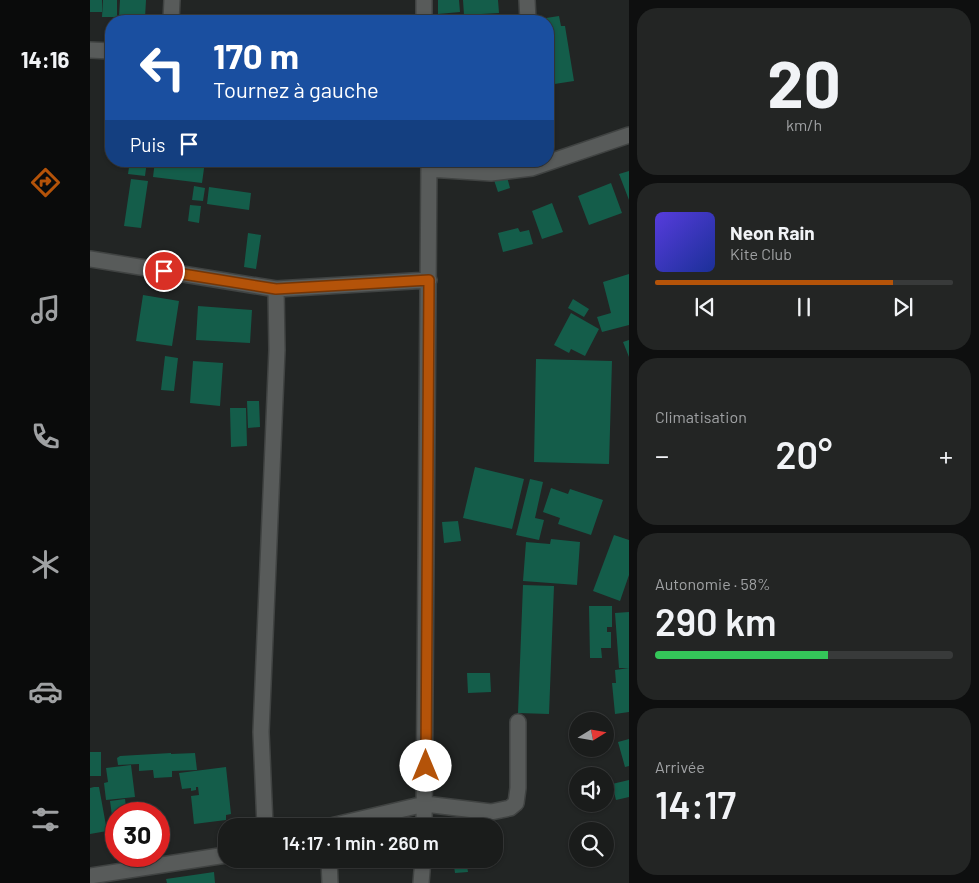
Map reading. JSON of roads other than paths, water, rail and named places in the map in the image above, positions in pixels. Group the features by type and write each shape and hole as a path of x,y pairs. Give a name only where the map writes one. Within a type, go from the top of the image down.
{"street":[{"path":"171,15 172,0"},
{"path":"424,0 424,15"},
{"path":"527,0 528,15"},
{"path":"90,50 105,51"},
{"path":"554,158 629,135"},
{"path":"425,818 429,167"},
{"path":"444,167 491,173 522,167"},
{"path":"90,259 276,289 429,280"},
{"path":"265,818 261,732 277,350 276,289"},
{"path":"366,818 426,804 492,812 510,808 516,803 518,788 518,722"},
{"path":"90,876 218,856"},
{"path":"329,868 330,883"},
{"path":"422,883 423,868"}]}
